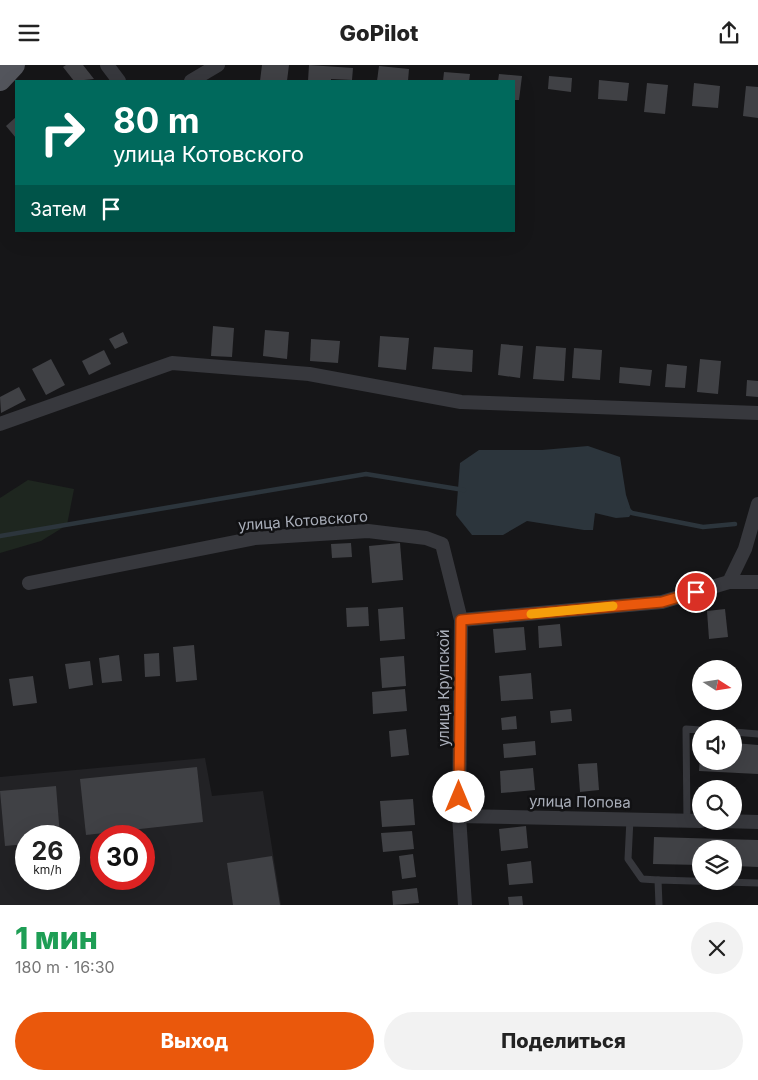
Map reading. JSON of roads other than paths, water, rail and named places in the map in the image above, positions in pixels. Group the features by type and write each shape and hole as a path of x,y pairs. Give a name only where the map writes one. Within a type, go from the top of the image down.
{"main road":[{"path":"0,80 14,65"}],"street":[{"path":"107,65 118,80"},
{"path":"193,80 218,65"},
{"path":"0,425 172,363 309,374 461,402 758,413"},
{"path":"730,582 745,549 758,504"},
{"name":"улица Котовского","path":"29,583 255,538 368,531 426,538 442,544 461,620"},
{"path":"461,620 662,602 730,582 758,582"},
{"name":"улица Крупской","path":"461,620 459,816 465,905"},
{"name":"улица Попова","path":"459,816 692,821"},
{"path":"742,822 758,822"}],"lane":[{"path":"687,821 686,729 692,729"},
{"path":"742,733 758,734"},
{"path":"630,819 628,859 642,879 758,883"},
{"path":"658,880 659,905"}],"waterway":[{"path":"0,536 366,474 464,490"},
{"path":"627,509 632,513 703,527 735,524"}]}
